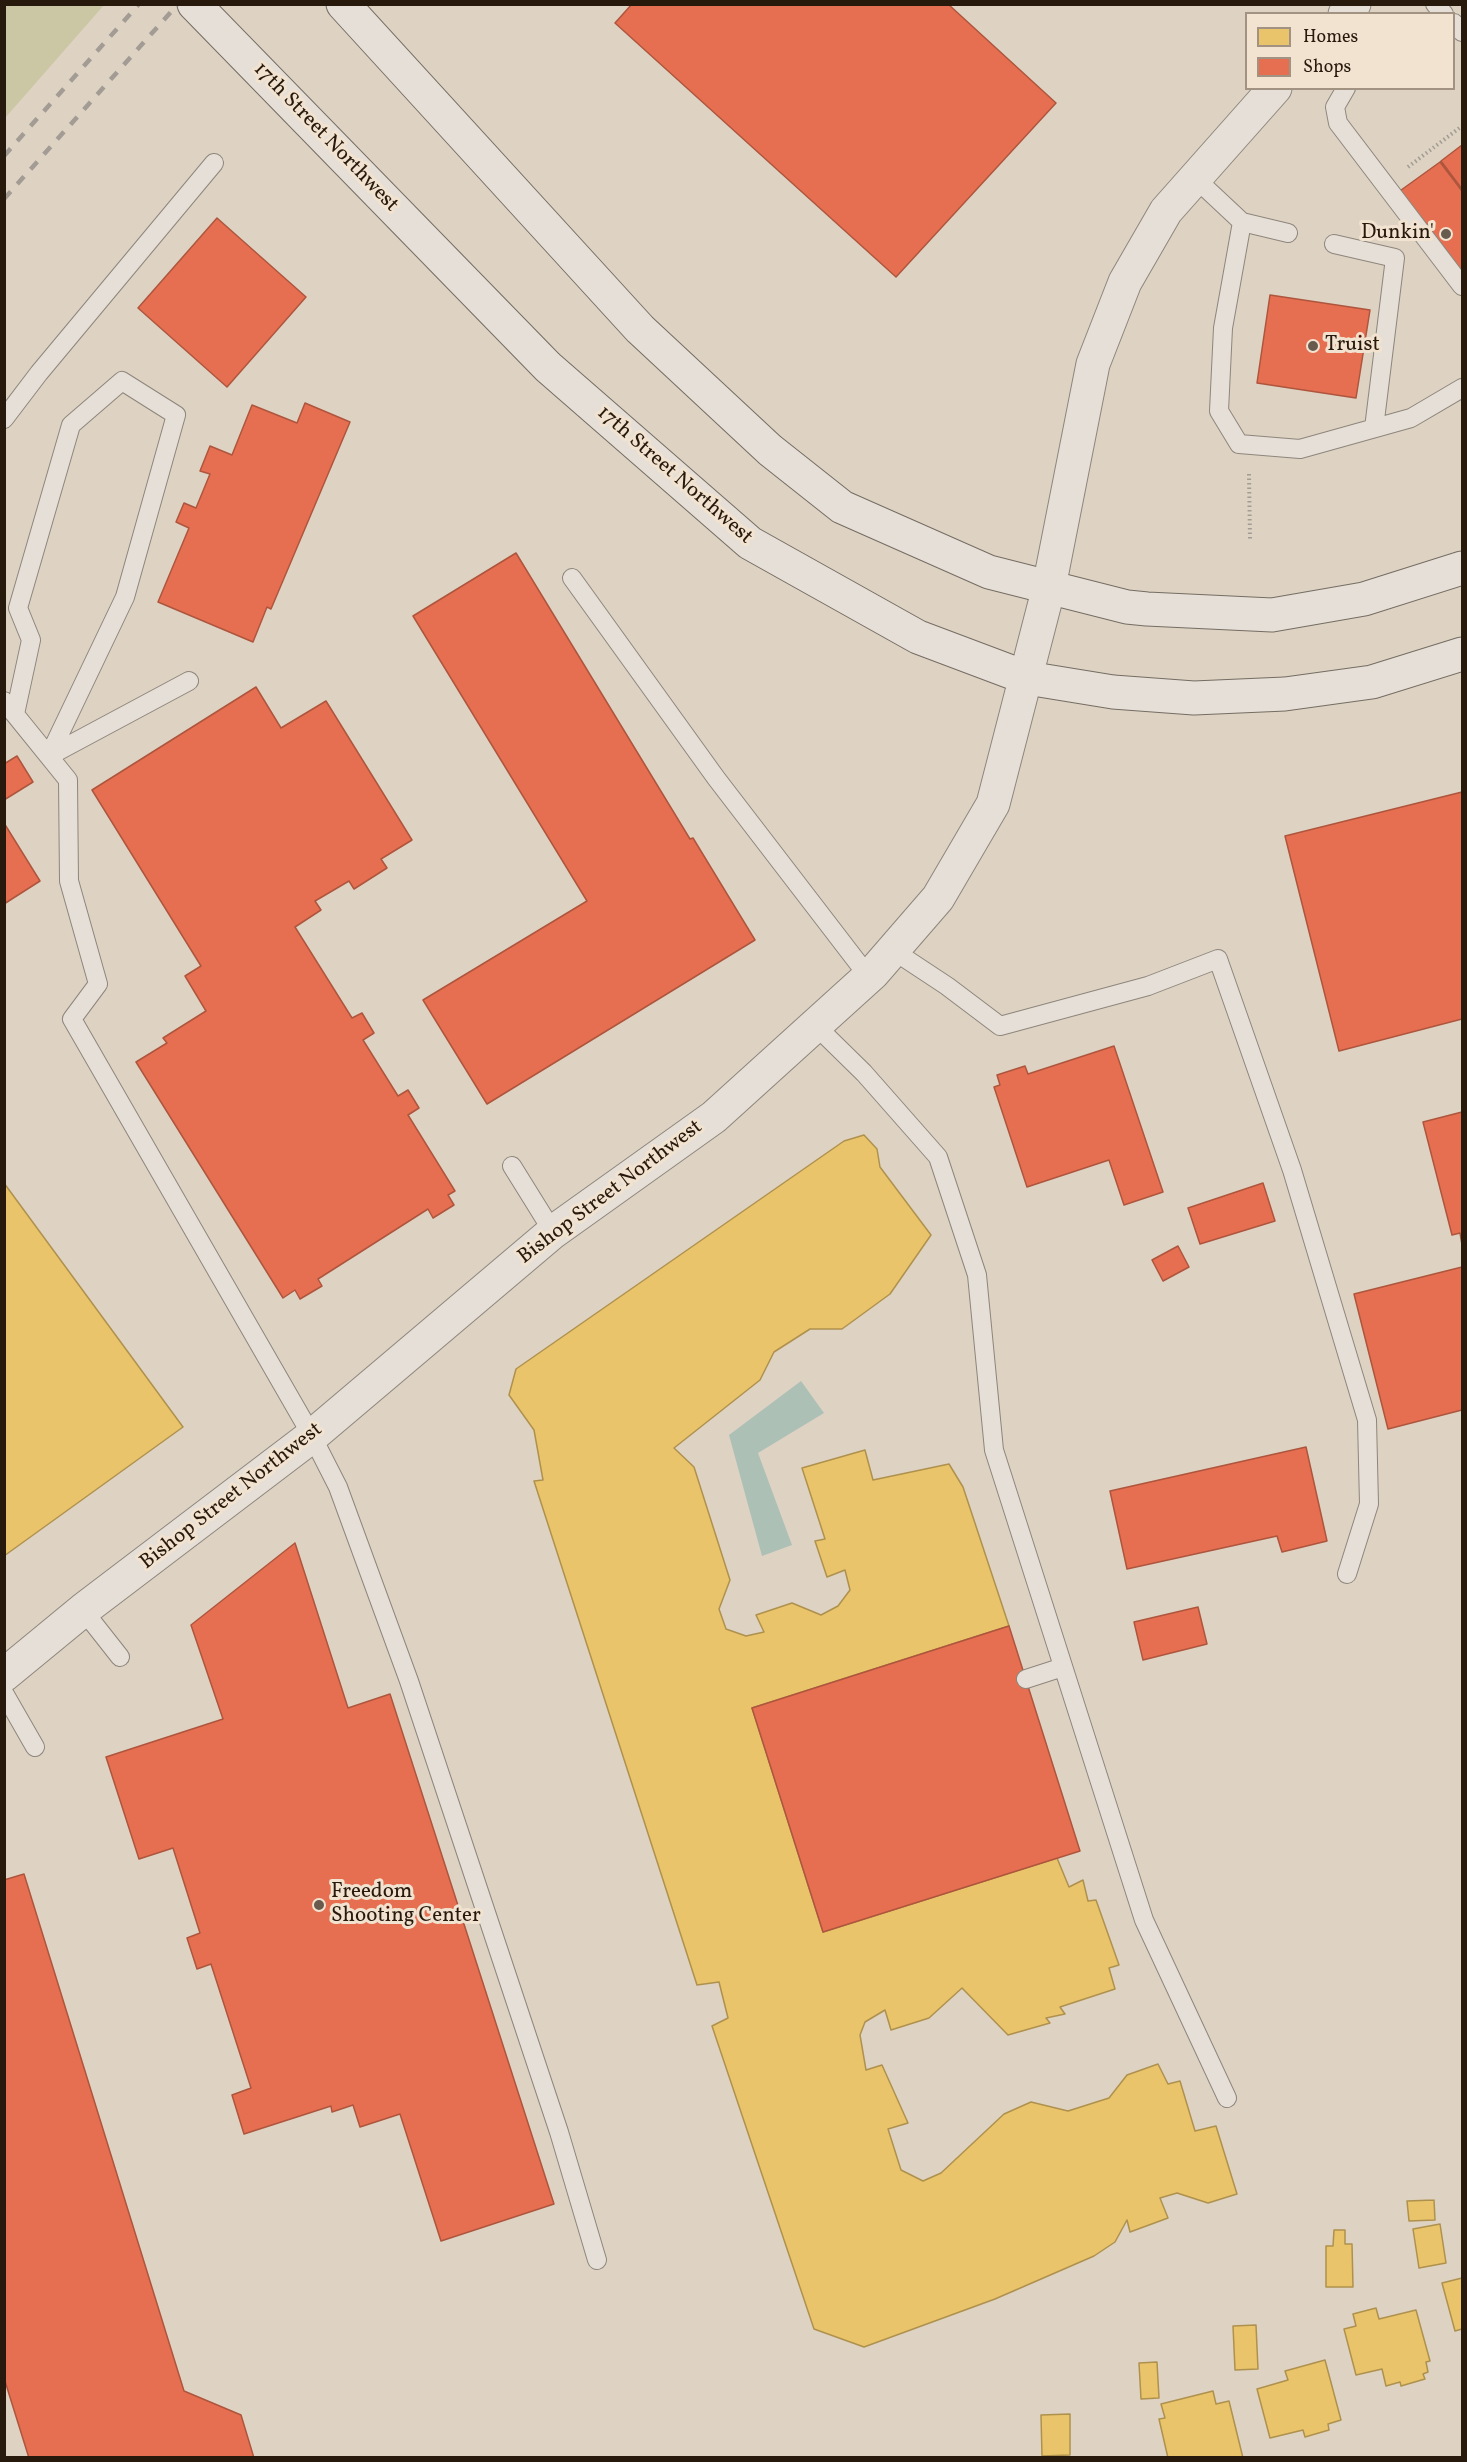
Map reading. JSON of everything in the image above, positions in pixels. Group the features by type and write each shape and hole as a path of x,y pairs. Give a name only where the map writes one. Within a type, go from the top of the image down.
{"main road":[{"name":"17th Street Northwest","path":"194,4 548,367 750,543 918,637 1027,678 1113,692 1194,698 1285,694 1372,682 1462,654"},
{"path":"343,4 640,329 770,450 842,507 989,572 1128,607 1147,609 1272,615 1364,599 1462,568"},
{"name":"Bishop Street Northwest","path":"4,1675 83,1610 312,1436 553,1232 714,1117 894,951 938,898 993,804 1027,678 1065,517 1093,364 1125,282 1166,212 1273,90"}],"lane":[{"path":"1345,90 1335,107 1338,123 1462,286"},
{"path":"4,418 214,163"},
{"path":"1196,178 1242,222 1288,233"},
{"path":"1242,222 1223,328 1219,411 1239,444 1300,448 1411,418 1462,388"},
{"path":"1334,244 1395,258 1374,428"},
{"path":"49,756 125,597 176,415 122,381 71,425 18,608 31,640 10,708 68,780 69,881 98,984 72,1019 312,1436 338,1487 409,1681 559,2132 597,2260"},
{"path":"572,578 716,778 868,976"},
{"path":"49,756 189,681"},
{"path":"894,951 947,986 1000,1026 1148,986 1218,959 1292,1170 1367,1420 1369,1504 1347,1574"},
{"path":"814,1024 864,1073 938,1157 976,1275 994,1450 1144,1920 1227,2098"},
{"path":"512,1166 553,1232"},
{"path":"83,1610 120,1658"},
{"path":"1026,1679 1063,1668"},
{"path":"4,1693 35,1747"}],"path":[{"path":"1384,184 1462,126"},
{"path":"1250,540 1249,474 1256,444"}],"shaded area":[{"path":"4,5 104,5 5,118"},
{"path":"801,1381 824,1413 758,1453 792,1545 762,1556 729,1435"}],"building: Homes":[{"path":"864,1135 877,1149 880,1167 931,1235 890,1294 842,1329 810,1329 774,1352 760,1380 674,1448 694,1467 730,1580 719,1609 726,1629 746,1636 764,1632 756,1615 792,1603 821,1615 838,1606 850,1590 845,1570 827,1577 815,1541 825,1539 802,1468 865,1450 873,1480 949,1464 963,1487 1009,1626 752,1708 823,1932 1057,1858 1069,1887 1083,1880 1088,1901 1096,1900 1119,1965 1109,1968 1115,1989 1060,2007 1065,2014 1046,2018 1050,2023 1008,2035 962,1988 929,2018 891,2030 885,2010 865,2022 860,2035 866,2070 882,2065 908,2123 888,2129 901,2170 923,2181 941,2173 1004,2114 1031,2102 1068,2111 1109,2098 1127,2075 1158,2064 1168,2084 1180,2081 1195,2131 1216,2126 1237,2194 1208,2203 1177,2193 1160,2198 1168,2218 1130,2232 1127,2220 1115,2242 1094,2256 995,2299 864,2347 814,2329 712,2026 728,2018 719,1982 697,1985 534,1481 543,1480 534,1430 509,1395 516,1369 844,1141"},
{"path":"4,1183 183,1427 4,1556"},
{"path":"1434,2200 1435,2220 1409,2221 1407,2201"},
{"path":"1440,2224 1446,2263 1419,2268 1413,2229"},
{"path":"1334,2230 1345,2230 1345,2244 1352,2244 1353,2287 1326,2287 1326,2246 1333,2246"},
{"path":"1462,2278 1462,2329 1455,2331 1442,2283"},
{"path":"1376,2308 1379,2319 1416,2310 1430,2361 1426,2362 1428,2372 1423,2374 1425,2379 1401,2386 1400,2382 1386,2386 1382,2369 1356,2375 1344,2329 1356,2326 1353,2314"},
{"path":"1256,2325 1258,2369 1235,2370 1233,2326"},
{"path":"1325,2360 1341,2420 1328,2424 1329,2430 1305,2437 1303,2430 1270,2438 1257,2389 1288,2380 1285,2371"},
{"path":"1157,2362 1159,2398 1141,2399 1139,2363"},
{"path":"1213,2391 1216,2404 1229,2401 1243,2458 1168,2458 1159,2419 1165,2418 1161,2404"},
{"path":"1070,2414 1070,2455 1042,2456 1041,2415"}],"building: Shops":[{"path":"632,4 948,4 1056,103 896,277 615,23"},
{"path":"1462,145 1462,189 1441,161"},
{"name":"Dunkin'","path":"1440,162 1462,191 1462,275 1397,193"},
{"path":"217,218 306,297 227,387 138,308"},
{"name":"Truist","path":"1270,295 1370,310 1356,398 1257,383"},
{"path":"305,403 350,422 271,609 267,607 253,642 158,602 189,528 176,522 184,503 196,508 210,474 200,471 210,446 232,455 252,405 297,423"},
{"path":"516,553 690,839 693,838 755,940 487,1104 423,1000 587,901 413,616"},
{"path":"256,687 281,728 326,701 412,840 381,859 387,868 354,889 349,881 315,901 321,910 295,927 352,1018 362,1013 374,1033 363,1040 398,1096 408,1090 419,1108 408,1115 455,1191 448,1195 454,1205 433,1218 428,1209 318,1279 322,1286 300,1299 295,1290 283,1298 136,1062 167,1043 163,1038 206,1011 185,976 201,966 92,790"},
{"path":"17,756 33,782 4,800 4,764"},
{"path":"1462,792 1462,1019 1339,1051 1285,836"},
{"path":"4,823 40,881 4,904"},
{"path":"1114,1046 1163,1192 1124,1205 1109,1160 1027,1187 994,1087 1000,1085 997,1075 1025,1066 1028,1074"},
{"path":"1462,1112 1462,1245 1460,1233 1452,1235 1423,1122"},
{"path":"1263,1183 1275,1221 1200,1244 1188,1208"},
{"path":"1178,1246 1189,1267 1163,1281 1152,1260"},
{"path":"1462,1267 1462,1410 1388,1429 1354,1294"},
{"path":"1306,1447 1327,1541 1282,1552 1277,1536 1127,1569 1110,1491"},
{"path":"295,1543 348,1708 390,1694 554,2204 441,2241 400,2114 360,2127 353,2105 332,2112 331,2106 244,2134 232,2095 251,2088 211,1964 197,1969 187,1938 200,1933 173,1848 139,1859 106,1757 223,1719 191,1625"},
{"path":"1198,1607 1207,1644 1143,1660 1134,1622"},
{"path":"1009,1626 1080,1851 823,1932 752,1708"},
{"path":"24,1874 184,2391 241,2415 254,2458 29,2458 4,2378 4,1880"}],"railway":[{"path":"4,156 139,4"},
{"path":"4,199 178,4"}],"place":[{"name":"Dunkin'","path":"1446,234"},
{"name":"Truist","path":"1313,346"},
{"name":"Freedom Shooting Center","path":"319,1905"}]}
